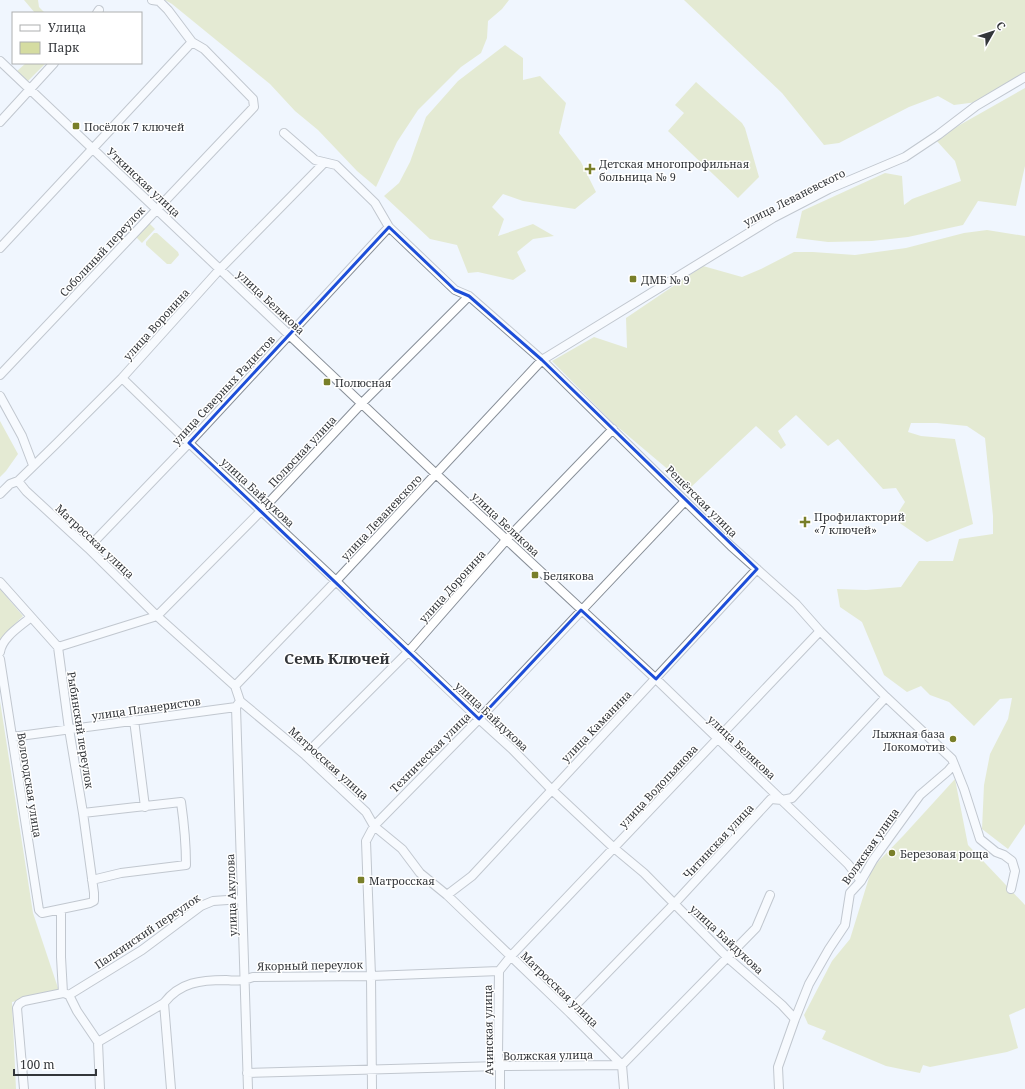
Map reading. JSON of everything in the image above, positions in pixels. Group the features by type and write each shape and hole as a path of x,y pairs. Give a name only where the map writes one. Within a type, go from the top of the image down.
{"street":[{"path":"0,248 192,42 168,10 159,1 152,0"},
{"name":"Соболиный переулок","path":"0,376 254,107 253,99 204,49 192,42"},
{"name":"Уткинская улица","path":"0,61 220,269"},
{"path":"0,122 31,90 53,64"},
{"name":"улица Леваневского","path":"235,686 336,581 542,360 773,218 829,190 905,157 938,135 976,106 1025,77"},
{"name":"Решётская улица","path":"284,133 315,160 336,165 376,204 389,227 455,290 469,296 542,360 685,500 796,604 820,631 886,697 952,758 980,839 996,852 1004,855 1012,861 1014,871 1011,889"},
{"name":"улица Воронина","path":"0,494 10,484 18,481 122,378 220,269 324,162"},
{"name":"улица Северных Радистов","path":"88,548 189,443 389,227"},
{"name":"улица Белякова","path":"220,269 436,474 508,539 581,610 656,679 848,864 861,881"},
{"name":"Полюсная улица","path":"58,647 157,616 261,511 362,403 469,296"},
{"name":"улица Байдукова","path":"122,378 512,749 551,789 614,848 644,873 728,958 782,1005 795,1019"},
{"path":"0,396 22,436 34,465"},
{"name":"улица Доронина","path":"305,755 409,651 508,539 613,429"},
{"name":"Матросская улица","path":"18,481 26,491 88,548 157,616 235,686 238,704 305,755 366,812 374,826 402,849 420,873 447,895 570,1012 622,1065"},
{"name":"Техническая улица","path":"372,1089 371,976 366,841 374,826 479,719 685,500"},
{"name":"улица Каманина","path":"447,895 472,876 551,789 656,679 757,569"},
{"path":"0,582 58,647"},
{"path":"0,652 1,647 8,638 31,617"},
{"name":"улица Водопьянова","path":"511,956 820,631"},
{"name":"Рыбинский переулок","path":"58,647 69,729 83,813 94,901 62,909"},
{"name":"Вологодская улица","path":"0,659 39,910 42,913 62,909"},
{"name":"Читинская улица","path":"570,1012 772,799 782,800 792,798 886,697"},
{"name":"улица Планеристов","path":"12,737 238,704"},
{"name":"улица Акулова","path":"238,704 248,1089"},
{"path":"134,720 145,807"},
{"name":"Волжская улица","path":"795,1019 809,984 845,925 850,893 861,881 873,860 920,795 954,764"},
{"path":"83,813 181,802 186,839 186,865 121,873 92,880"},
{"path":"624,1089 622,1065 756,928 770,895"},
{"name":"Палкинский переулок","path":"24,1089 17,1008 19,1004 24,1001 66,994 142,950 200,906 213,901 242,899"},
{"path":"62,909 61,957 66,994 98,1042 100,1089"},
{"path":"499,971 511,956"},
{"name":"Якорный переулок","path":"98,1042 164,1003 168,998 189,984 213,980 245,981 253,977 371,976 499,971"},
{"name":"Ачинская улица","path":"499,971 498,1054 500,1066 500,1089"},
{"path":"164,1003 171,1089"},
{"path":"779,1089 778,1067 795,1019"},
{"name":"Волжская улица","path":"247,1073 500,1066 622,1065"}],"highlighted area":[{"path":"389,227 455,290 469,296 542,360 757,569 656,679 581,610 479,719 189,443"}],"green space":[{"path":"24,0 38,0 39,7 44,12 34,12"},
{"path":"165,0 509,0 502,9 488,21 487,38 481,53 461,67 418,110 397,142 376,187 357,171 318,130 295,111 270,84 172,4"},
{"path":"684,0 1025,0 1025,74 977,102 954,105 938,96 909,107 839,143 824,145 782,93"},
{"path":"505,45 523,58 523,80 540,76 566,103 559,133 581,162 596,192 575,209 523,201 503,194 492,207 504,219 498,236 533,224 554,236 533,239 517,252 526,271 513,280 478,272 468,273 457,245 430,239 384,196 399,183 410,162 426,117 458,81"},
{"path":"25,64 45,64 26,83 16,72"},
{"path":"696,82 742,123 745,128 759,177 738,198 668,131 684,113 675,105"},
{"path":"1025,88 1025,166 1016,206 978,201 963,225 908,237 872,241 828,242 796,238 802,211 885,173 902,176 904,205 912,199 961,181 955,161 935,139"},
{"path":"148,222 155,229 142,243 135,236"},
{"path":"987,230 1025,236 1025,824 1008,849 982,829 984,785 990,754 1008,719 1012,698 1000,699 974,726 949,702 930,695 921,686 907,692 884,675 862,622 840,607 837,589 866,590 901,587 919,561 953,561 959,539 993,534 993,516 985,438 967,426 937,423 911,423 908,432 921,436 955,439 973,524 927,542 894,519 905,502 896,488 883,489 838,439 828,446 796,415 778,431 786,445 781,449 756,426 690,488 613,423 552,361 594,337 627,348 626,318 703,266 742,277 794,252 855,255 906,248 964,233"},
{"path":"154,233 157,233 178,252 179,255 171,264 167,264 146,245 146,242"},
{"path":"0,421 18,454 0,477"},
{"path":"0,589 23,616 0,640"},
{"path":"0,701 33,913 59,991 12,1002 16,1089 0,1089"},
{"path":"955,779 968,845 1025,905 1025,1008 1009,1015 1018,1048 1007,1052 930,1067 923,1065 920,1073 886,1066 822,1039 826,1031 808,1024 804,1015 832,961 850,939 872,868"}],"place":[{"name":"Посёлок 7 ключей","path":"76,126"},
{"name":"Детская многопрофильная больница № 9","path":"590,169"},
{"name":"ДМБ № 9","path":"633,279"},
{"name":"Полюсная","path":"327,382"},
{"name":"Профилакторий «7 ключей»","path":"805,522"},
{"name":"Белякова","path":"535,575"},
{"name":"Лыжная база Локомотив","path":"953,739"},
{"name":"Березовая роща","path":"892,853"},
{"name":"Матросская","path":"361,880"}],"district":[{"name":"Семь Ключей","path":"337,658"}]}
